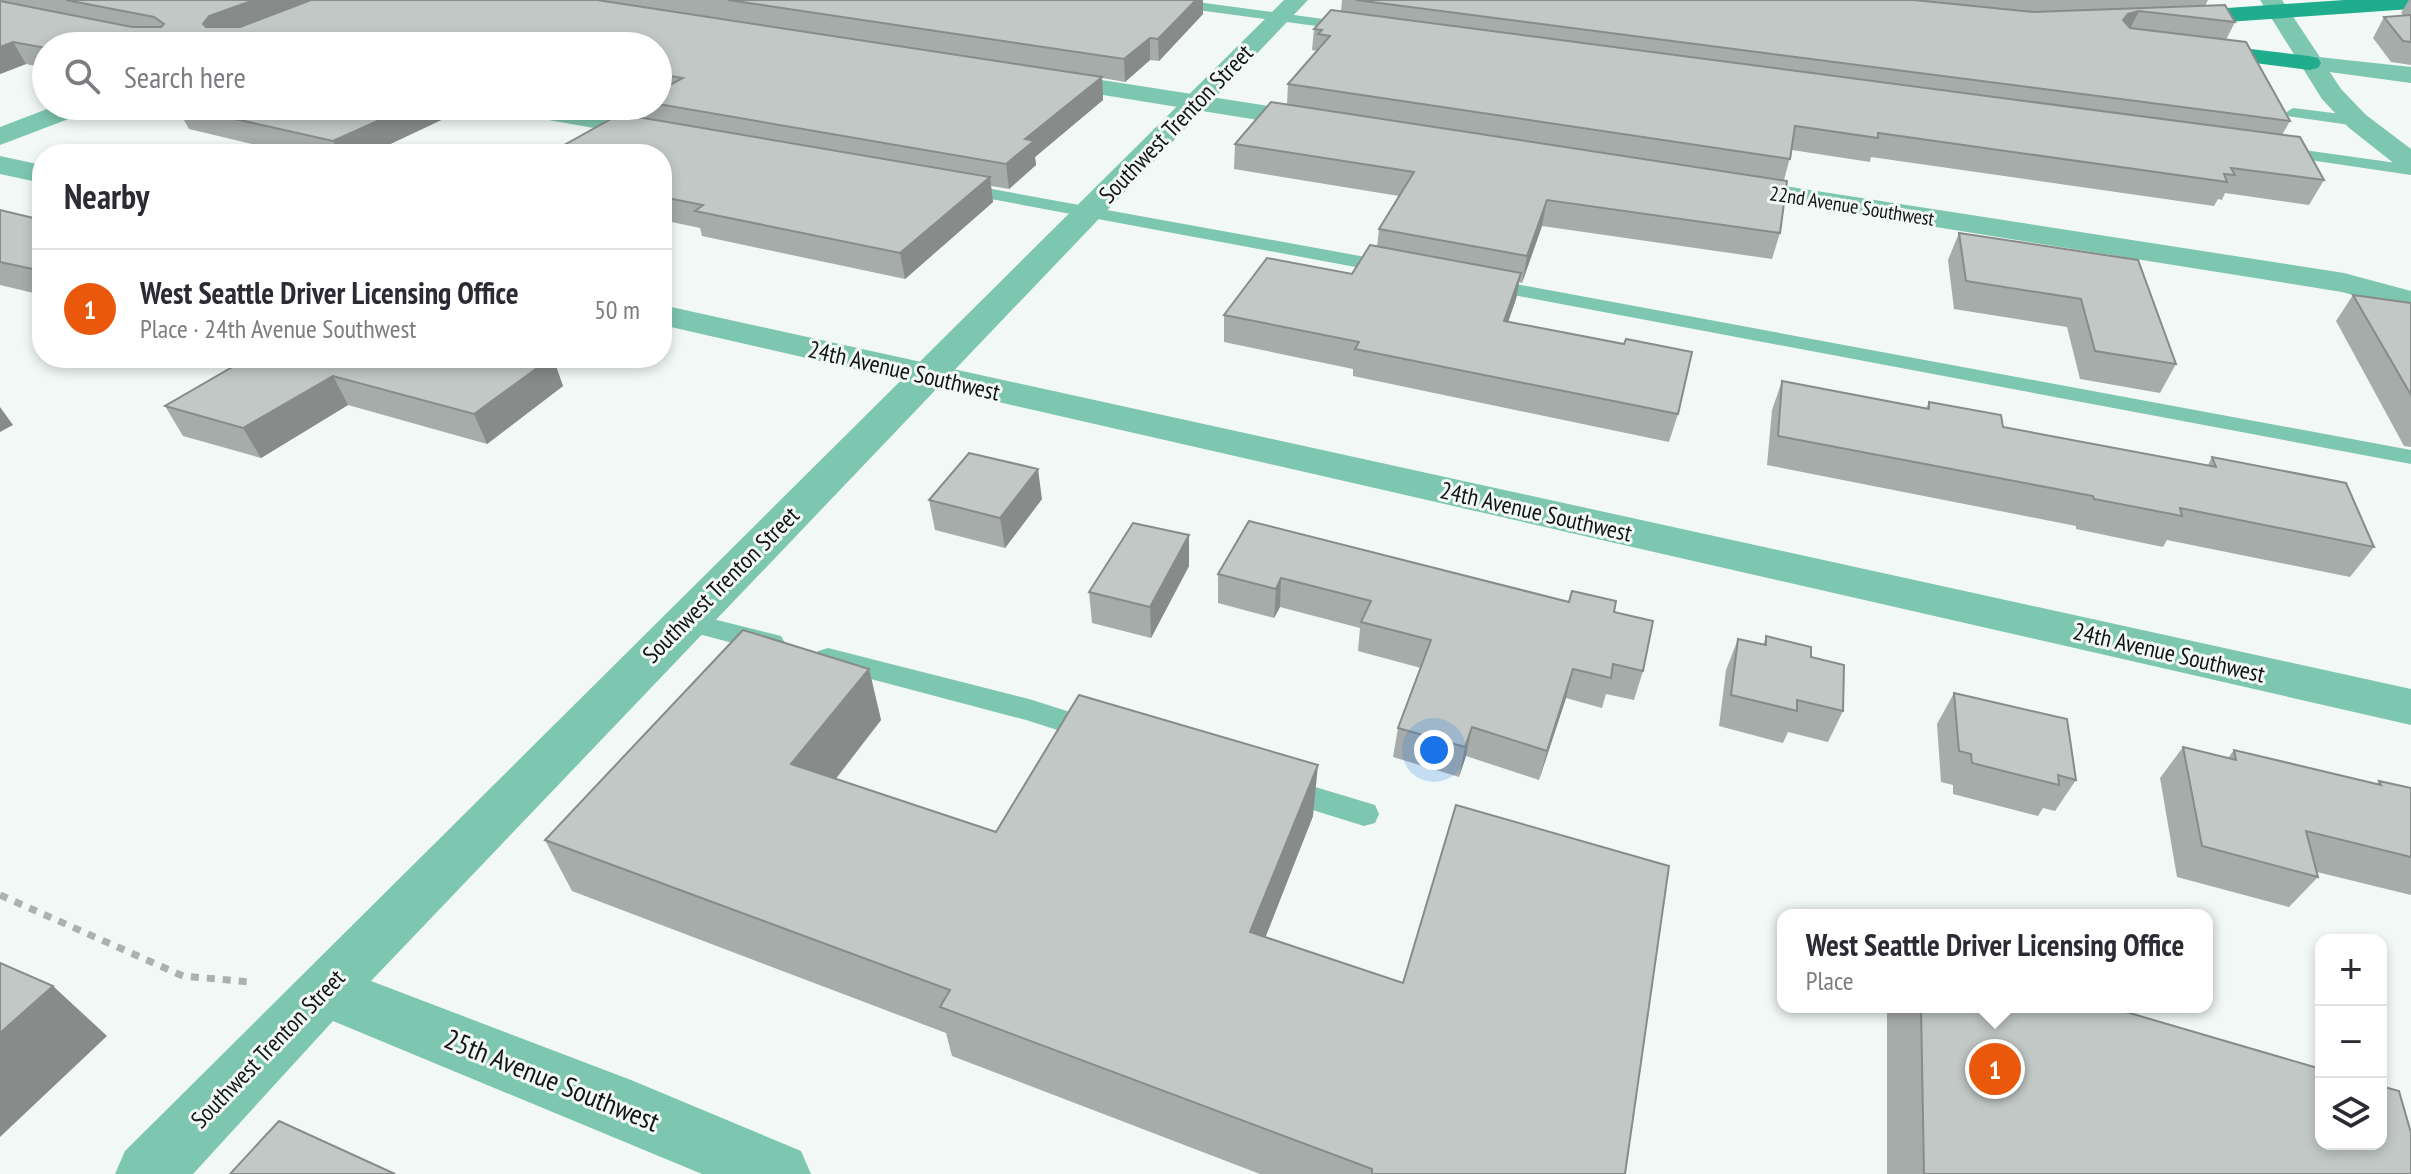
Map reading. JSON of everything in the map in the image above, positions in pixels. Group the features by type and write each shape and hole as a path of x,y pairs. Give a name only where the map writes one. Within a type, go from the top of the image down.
{"main road":[{"path":"2145,20 2275,6 2411,2"},
{"path":"2172,46 2309,63"}],"street":[{"path":"2275,6 2331,94 2357,121 2411,163"},
{"name":"Southwest Trenton Street","path":"148,1174 685,621 1288,9"},
{"path":"2309,63 2411,75"},
{"path":"1018,75 1344,126"},
{"path":"0,137 43,120"},
{"path":"0,165 32,172"},
{"name":"22nd Avenue Southwest","path":"1703,182 2344,283 2411,301"},
{"name":"24th Avenue Southwest","path":"672,317 2411,707"},
{"name":"25th Avenue Southwest","path":"324,990 631,1111 778,1174"}],"lane":[{"path":"1153,0 1288,9 1375,30"},
{"path":"2293,113 2357,121"},
{"path":"577,120 656,134"},
{"path":"2258,149 2411,170"},
{"path":"939,184 1415,272"},
{"path":"1461,280 2411,457"},
{"path":"685,621 1029,710 1121,738"},
{"path":"1257,781 1364,814"}],"path":[{"path":"0,895 183,976"}],"building":[{"path":"66,0 254,0 209,16 203,24 206,27 240,27 311,0 597,0 1102,77 1025,139 1034,141 1006,164 672,106 672,84 683,78 672,76 672,32 32,32 32,45 13,42 0,47 0,1 132,27 161,27 164,24 154,17"},
{"path":"728,0 1196,0 1158,39 1150,38 1124,59"},
{"path":"1356,0 1914,0 2033,12 2225,5 2235,22 2139,11 2128,14 2123,20 2130,28 2246,42 2290,121"},
{"path":"1331,10 2300,137 2324,180 2231,168 2235,175 2224,174 2227,182 1878,133 1878,138 1795,126 1790,159 1288,84 1330,36 1318,34 1322,30 1314,29"},
{"path":"2411,15 2411,42 2403,41 2384,17"},
{"path":"1271,102 1787,181 1780,233 1547,200 1527,256 1379,229 1414,172 1235,144"},
{"path":"240,120 380,120 333,141"},
{"path":"609,120 655,120 990,177 900,253 695,211 703,205 672,199 672,144 566,144"},
{"path":"0,210 32,218 32,269 0,262"},
{"path":"1959,233 2138,260 2176,364 2095,351 2081,299 1966,281"},
{"path":"1370,245 1521,273 1504,321 1624,344 1626,339 1692,352 1678,414 1355,349 1359,342 1224,315 1267,258 1352,274"},
{"path":"2353,295 2411,303 2411,395"},
{"path":"231,368 537,368 474,414 333,376 243,428 165,406"},
{"path":"1782,381 1929,409 1929,402 2001,415 2003,427 2216,467 2212,457 2346,483 2374,547 2180,508 2182,516 1778,436"},
{"path":"969,453 1038,469 1000,518 929,500"},
{"path":"1249,521 1569,602 1572,591 1616,601 1614,612 1653,621 1643,671 1613,664 1611,678 1573,669 1547,751 1472,727 1465,747 1398,728 1431,640 1361,622 1371,601 1281,578 1276,589 1218,574"},
{"path":"1133,523 1189,535 1150,607 1089,592"},
{"path":"743,630 869,669 791,764 996,832 1079,695 1318,765 1250,932 1403,983 1456,805 1669,866 1625,1174 1372,1174 1372,1169 940,1007 950,990 545,840"},
{"path":"1766,636 1811,647 1811,657 1844,665 1843,711 1797,700 1797,711 1731,695 1738,639 1766,645"},
{"path":"1954,693 2067,719 2076,780 2058,775 2059,785 1972,763 1971,754 1959,751"},
{"path":"2183,747 2236,760 2234,750 2381,785 2379,781 2411,788 2411,857 2306,831 2318,877 2202,846"},
{"path":"0,963 53,986 0,1033"},
{"path":"1921,1013 2130,1013 2315,1067 2315,1150 2387,1150 2387,1088 2399,1091 2411,1133 2411,1174 1924,1174"},
{"path":"279,1121 395,1174 230,1174"}],"place":[{"name":"West Seattle Driver Licensing Office","path":"1995,1069"}]}
